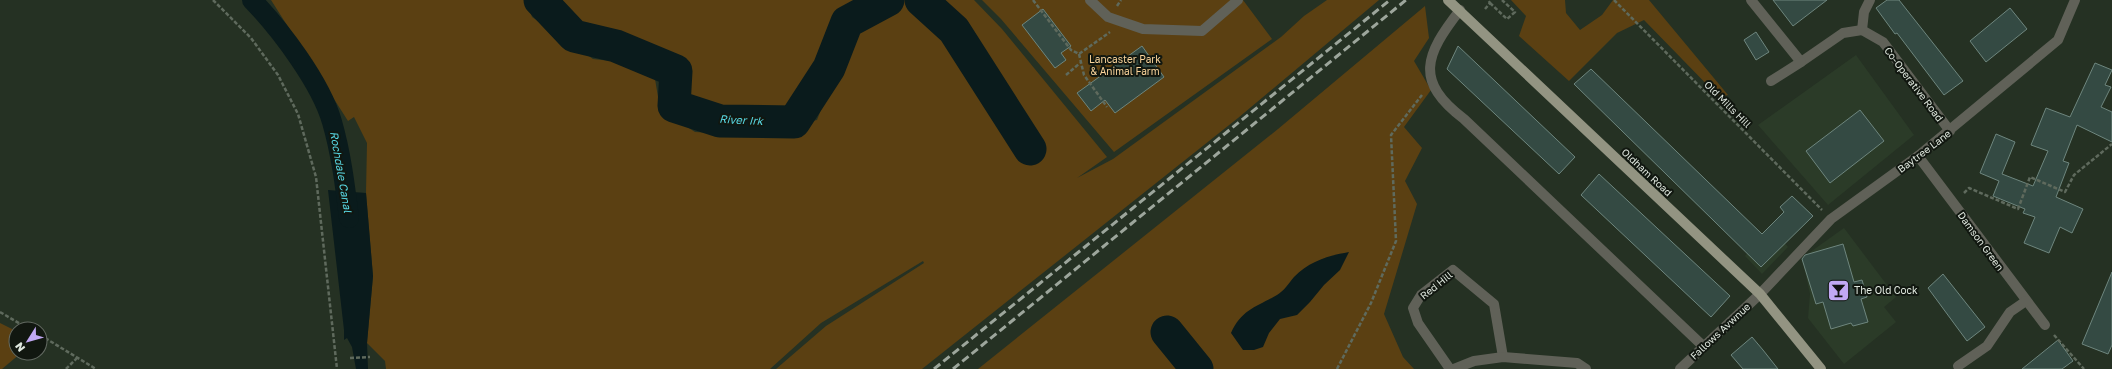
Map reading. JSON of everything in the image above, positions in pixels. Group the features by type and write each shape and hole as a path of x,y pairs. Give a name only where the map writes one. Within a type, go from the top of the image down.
{"main road":[{"name":"Oldham Road","path":"1448,0 1760,294 1821,369"}],"street":[{"path":"1090,0 1108,17 1144,29 1202,31 1238,0"},
{"path":"1751,0 1801,62"},
{"path":"1771,81 1843,33 1862,30 1864,12 1870,0"},
{"name":"Baytree Lane","path":"1760,294 1831,219 1950,131 2058,40 2076,0"},
{"path":"1460,10 1444,30 1428,66 1431,84 1447,106 1464,119 1703,346"},
{"name":"Co-Operative Road","path":"1862,30 1883,42 1950,131"},
{"name":"Damson Green","path":"1918,156 2045,325"},
{"name":"Red Hill","path":"1450,369 1418,323 1413,308 1421,296 1453,270 1494,304 1503,357"},
{"name":"Fallows Avwnue","path":"1680,369 1760,294"},
{"path":"1958,366 1987,346 2010,312 2026,301"},
{"path":"1454,369 1474,361 1503,357 1577,363 1586,369"}],"path":[{"path":"213,0 251,38 278,74 298,114 316,178 337,369"},
{"path":"1033,0 1071,50 1079,54"},
{"path":"1485,8 1489,2 1507,20 1514,12 1502,0"},
{"name":"Old Mills Hill","path":"1614,0 1831,219"},
{"path":"1079,54 1110,31 1108,17"},
{"path":"1079,54 1084,75 1107,106"},
{"path":"1066,75 1080,63"},
{"path":"1337,369 1371,303 1396,241 1391,135 1431,84"},
{"path":"1952,202 1970,188 2018,209 2030,177 2065,192 2074,175 2112,144"},
{"path":"0,312 15,321"},
{"path":"2045,325 2084,369"},
{"path":"48,340 96,369"},
{"path":"66,369 78,357"},
{"path":"350,358 370,357"}],"shaded area":[{"path":"1856,55 1914,135 1828,205 1758,125"},
{"path":"328,190 366,193 373,276 367,343 368,369 356,369 352,347 347,338 344,340"},
{"path":"1770,226 1788,247 1762,274 1745,256"},
{"path":"1844,228 1896,297 1884,307 1896,322 1844,364 1808,318 1810,294 1802,258"},
{"path":"1349,252 1340,270 1324,285 1297,315 1280,319 1269,333 1263,347 1254,350 1243,350 1231,333 1235,325 1245,314 1280,293 1300,271 1306,267 1326,257"}],"green space":[{"path":"271,0 974,0 1002,29 1107,157 1077,178 1113,159 1281,37 1304,16 1327,0 1379,0 1238,118 922,369 776,369 826,326 924,263 923,261 821,323 770,369 386,369 385,361 367,343 373,276 366,193 367,143 354,117 348,121","holes":["552,5 574,29 590,36 621,41 679,68 682,102 720,116 785,114 803,97 811,103 825,99 817,120 749,135 695,132 660,109 655,79 638,64 593,59 532,17 531,14"]},
{"name":"Lancaster Park & Animal Farm","path":"982,0 1243,0 1272,39 1114,152 1001,19"},
{"path":"1511,0 1565,0 1566,13 1580,30 1602,15 1613,0 1649,0 1728,95 1719,97 1644,20 1617,33 1569,81 1519,36 1526,16"},
{"path":"1425,6 1429,38 1414,61 1431,90 1404,127 1422,148 1405,181 1417,204 1384,314 1403,357 1414,369 978,369 1278,129"},
{"path":"0,323 8,327 8,361 12,361 0,369"}],"building":[{"path":"1773,0 1827,0 1793,26"},
{"path":"1887,0 1899,0 1963,81 1944,95 1876,8"},
{"path":"2010,8 2027,29 1986,62 1970,41"},
{"path":"1043,9 1071,46 1061,53 1066,60 1055,68 1022,25"},
{"path":"1756,32 1769,52 1756,60 1744,40"},
{"path":"1142,46 1164,77 1115,113 1105,100 1091,111 1077,93"},
{"path":"1458,46 1575,157 1559,174 1447,69"},
{"path":"2095,63 2112,70 2105,85 2111,87 2101,107 2112,112 2112,142 2077,125 2063,161 2069,163 2056,197 2083,209 2072,233 2060,227 2049,253 2024,243 2035,217 2023,213 2025,209 1993,196 1999,181 1980,173 1996,134 2015,142 2002,174 2033,186 2048,151 2031,145 2046,108 2070,117"},
{"path":"1591,69 1762,234 1784,212 1780,207 1792,196 1813,216 1761,267 1574,84"},
{"path":"1860,110 1884,141 1830,183 1806,151"},
{"path":"1599,174 1730,296 1711,317 1581,195"},
{"name":"The Old Cock","path":"1843,244 1854,282 1862,280 1867,297 1861,299 1868,322 1853,326 1851,323 1831,329 1823,302 1816,304 1802,259 1805,255"},
{"path":"2112,272 2112,345 2108,354 2082,344"},
{"path":"1943,274 1985,327 1967,341 1928,288"},
{"path":"1752,337 1778,369 1743,369 1731,355"},
{"path":"2058,340 2073,361 2062,369 2022,369"}],"waterway":[{"name":"Rochdale Canal","path":"252,0 287,41 309,74 327,107 338,145 349,218"},
{"name":"River Irk","path":"540,0 574,36 616,46 676,71 674,106 720,121 794,122 829,68 847,22 888,0"},
{"name":"River Irk","path":"921,0 954,30 1030,149"},
{"name":"River Irk","path":"1167,332 1197,369"}],"railway":[{"path":"934,369 1390,0"},
{"path":"953,369 1406,0"}],"place":[{"name":"The Old Cock","path":"1838,290"}]}
